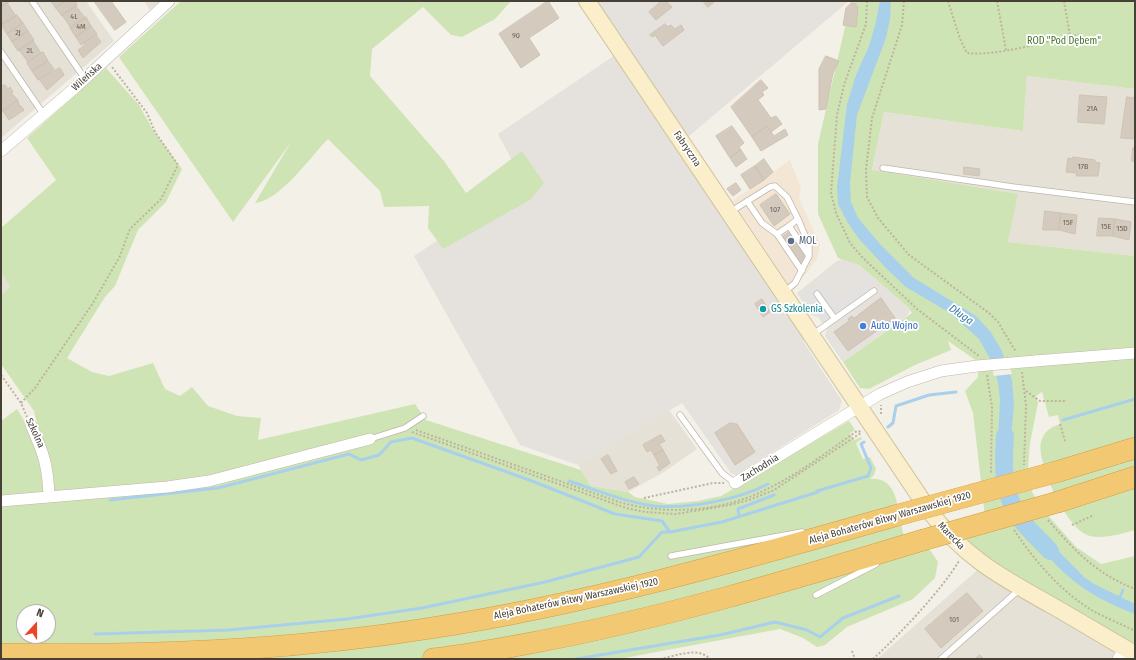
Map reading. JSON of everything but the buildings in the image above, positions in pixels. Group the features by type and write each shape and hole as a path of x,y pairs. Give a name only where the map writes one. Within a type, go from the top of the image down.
{"highway":[{"name":"Aleja Bohaterów Bitwy Warszawskiej 1920","path":"1,654 128,654 214,651 316,643 428,629 560,604 666,579 1056,472 1135,448"},
{"path":"433,659 566,636 640,620 760,589 923,540 1053,510 1135,477"}],"street":[{"name":"Wileńska","path":"1,150 85,79 169,1"},
{"name":"Fabryczna","path":"587,1 785,295"},
{"name":"Marecka","path":"785,295 928,509 945,532 982,565 1126,654"},
{"name":"Zachodnia","path":"735,483 859,406 907,382 941,371 977,366 1135,353"},
{"name":"Szkolna","path":"31,425 44,454 49,476 50,497"},
{"path":"1,501 167,487 209,481 370,439"}],"lane":[{"path":"32,1 85,79"},
{"path":"1,52 44,115"},
{"path":"883,168 1014,187 1135,202"},
{"path":"729,212 770,187 775,186 787,197 798,219 808,245 809,256 802,271 785,295"},
{"path":"747,201 762,223 777,234 802,271"},
{"path":"777,234 798,219"},
{"path":"789,226 809,256"},
{"path":"811,335 874,291"},
{"path":"817,294 835,319"},
{"name":"Zachodnia","path":"680,415 722,473 735,483"},
{"path":"370,439 405,430 423,416"},
{"path":"830,527 898,516"},
{"path":"671,556 807,531"},
{"path":"889,557 923,540"},
{"path":"816,595 883,560"},
{"path":"941,659 1021,588"}],"path":[{"path":"867,1 866,24 844,86 837,115 831,193 836,213 850,243 859,253 917,309 965,345"},
{"path":"904,1 902,25 872,118 866,170 867,197 878,218 910,255 935,275 979,305 998,322 1018,357"},
{"path":"948,1 960,39 967,53 976,54 1006,50 1082,34"},
{"path":"997,1 1006,50"},
{"path":"1064,1 1070,36"},
{"path":"21,403 35,388 93,303 120,256 130,229 161,199 178,166 155,132 147,113 106,60"},
{"path":"1021,364 1026,391 1024,471"},
{"name":"Szkolna","path":"1,375 21,403 31,425"},
{"path":"1026,391 1040,400 1068,401"},
{"path":"1060,424 1065,441"},
{"path":"405,430 418,431 633,507 658,510 685,510 722,504 757,494 780,482 857,431 867,432 859,434 762,496 730,505 676,514 658,514 626,508 405,430"},
{"path":"644,498 713,483 735,483"},
{"path":"1053,510 1074,549 1095,568 1117,582 1135,589"},
{"path":"1072,525 1094,515"},
{"path":"873,659 952,572 960,558"},
{"path":"852,651 855,659"},
{"path":"660,659 695,652 703,653 710,659"}],"shaded area":[{"path":"1,1 86,1 114,41 1,138"},
{"path":"144,1 160,1 150,10"},
{"path":"587,1 849,1 682,142 811,335 803,341 842,401 839,410 736,475 731,473 682,403 578,465 520,445 414,256 524,183 498,134 621,51"},
{"path":"632,50 658,90 655,92 627,51"},
{"path":"1027,76 1135,89 1135,256 1008,242 1017,194 872,171 884,112 1023,131"},
{"path":"790,160 801,188 799,198 820,245 817,259 793,291 733,201"},
{"path":"843,259 859,265 910,310 907,316 843,362 825,336 827,329 818,317 811,315 797,293 837,261"},
{"path":"1,272 11,287 1,295"},
{"path":"866,279 874,291 825,326 803,297 824,282 836,300"},
{"path":"669,410 697,449 664,472 628,492 591,486 578,465"},
{"path":"983,565 1135,659 877,659"}],"green space":[{"path":"181,1 511,1 495,19 462,37 451,35 423,7 372,49 370,76 444,161 466,193 522,151 544,183 530,200 443,249 428,228 429,206 384,207 380,191 328,139 294,177 275,195 255,203 291,142 233,222 119,57"},
{"name":"ROD \"Pod Dębem\"","path":"851,1 1135,1 1135,89 1027,76 1023,131 884,112 872,170 1018,194 1008,242 1135,256 1135,530 1107,536 1090,536 1081,531 1072,522 1063,509 1048,479 1041,452 1041,442 1046,432 1060,424 1058,415 1049,417 1042,392 1036,396 1038,403 1030,443 1028,469 1032,492 1045,512 1076,547 1101,564 1135,556 1135,654 959,546 986,525 973,413 965,391 978,377 977,361 948,341 951,350 915,365 869,389 860,388 843,362 912,313 908,307 859,265 838,258 818,214 818,144"},
{"path":"106,68 139,105 153,130 182,169 166,202 138,230 115,286 105,297 67,358 92,372 109,376 153,363 165,389 180,396 192,387 208,406 237,416 261,418 258,440 415,404 426,420 581,470 591,486 628,492 635,497 668,504 698,501 721,496 849,421 855,430 850,433 854,440 861,437 862,439 856,443 863,459 870,457 876,469 874,475 870,479 880,480 887,483 896,498 904,536 918,532 938,562 935,578 913,599 847,627 825,645 817,647 803,638 780,629 619,659 1,659 1,421 17,409 28,427 37,423 34,411 1,364 1,295 10,287 1,272 1,228 56,180 27,138"}],"water":[{"path":"880,1 891,1 890,19 886,38 857,115 850,183 851,202 858,218 880,244 914,278 976,316 990,331 1001,349 1012,380 1014,405 1011,437 1012,457 997,461 1000,399 998,382 993,364 979,339 950,313 906,287 887,269 859,239 848,223 838,204 837,187 847,104 856,75 869,46"},
{"path":"1013,494 1017,501 1005,505 1001,497"},
{"path":"1039,531 1084,577 1094,584 1135,604 1135,614 1101,599 1088,591 1064,572 1028,534"}],"pier":[{"path":"1007,359 1012,374 994,376 991,364"}],"waterway":[{"path":"888,427 893,423 896,406 929,395 956,392"},
{"path":"1063,420 1135,399"},
{"name":"Długa","path":"1005,436 1004,467 1009,498 1022,521 1050,551"},
{"path":"110,500 218,488 349,454 361,460 379,455 391,442 412,438 532,481 615,514 662,521 670,532 722,522 818,492"},
{"path":"817,491 868,476 871,468 861,444 864,442"},
{"path":"569,481 632,502 667,507 697,505 728,499 756,490 768,484"},
{"path":"739,516 738,509 774,495"},
{"path":"95,634 229,630 347,619 422,608 545,582 639,557 662,532 670,532"},
{"path":"1119,599 1123,590"},
{"path":"576,659 720,635 775,622 807,630 820,637 843,618 899,596"}],"place":[{"name":"MOL","path":"791,241"},
{"name":"GS Szkolenia","path":"763,309"},
{"name":"Auto Wojno","path":"863,326"}]}
